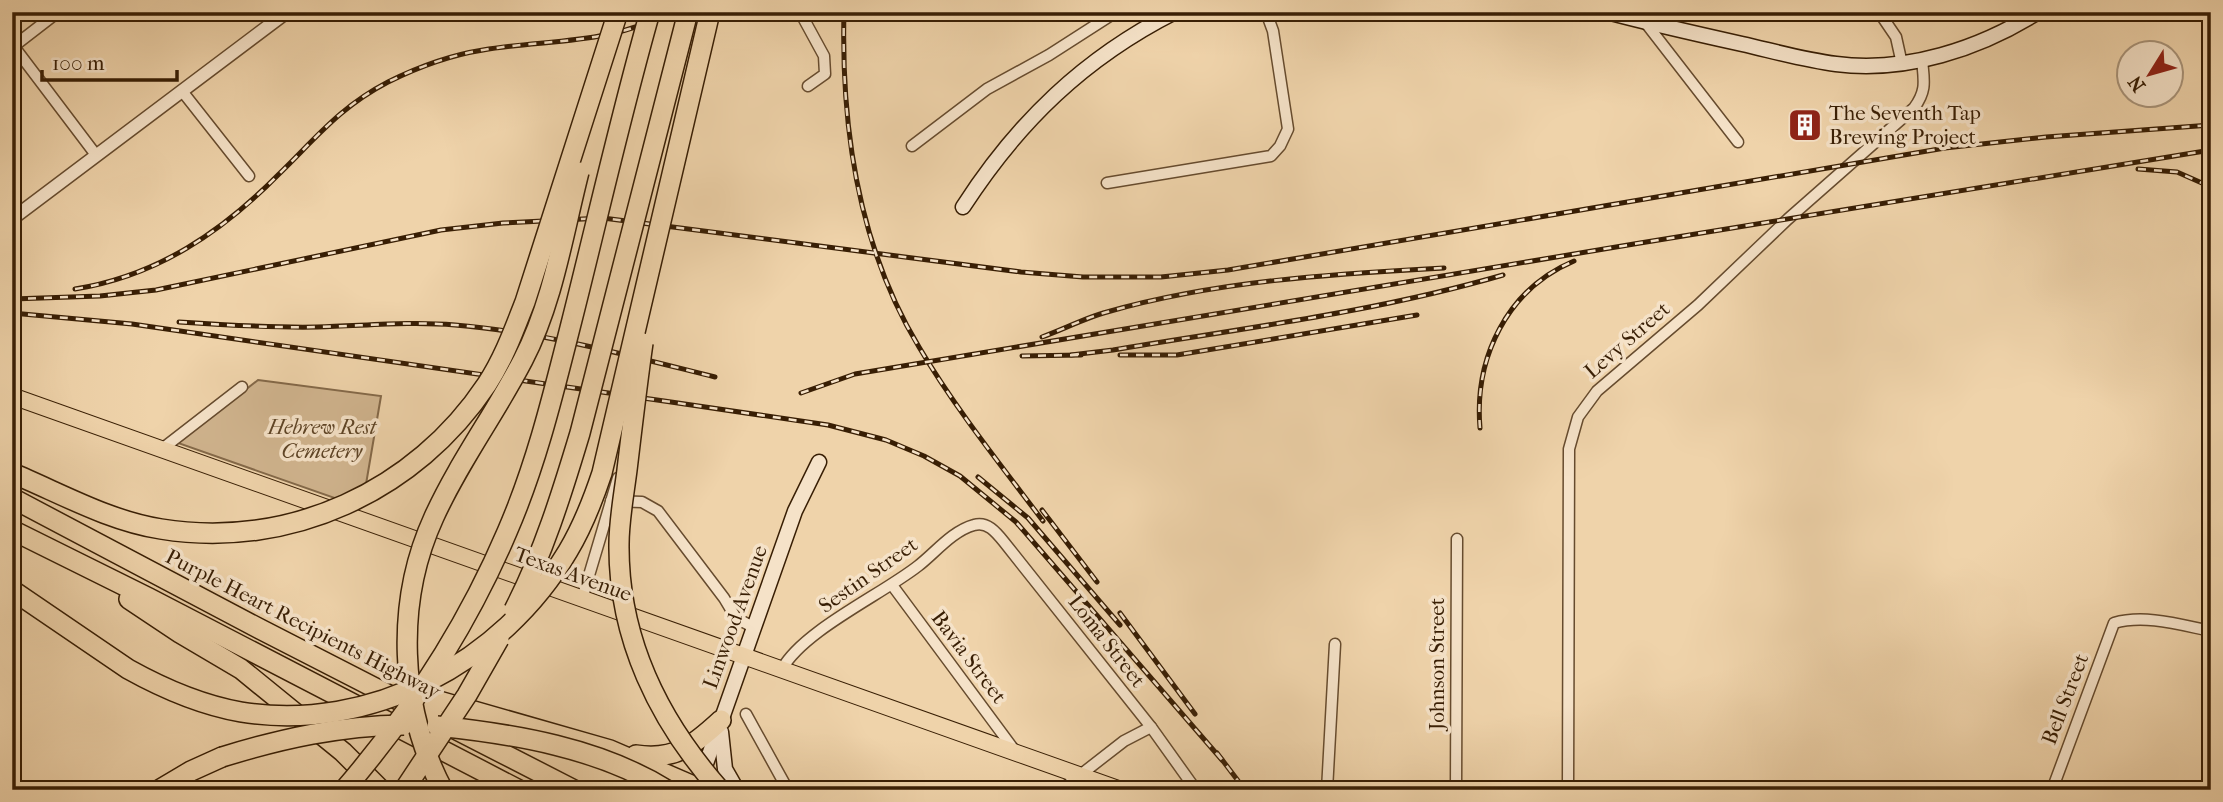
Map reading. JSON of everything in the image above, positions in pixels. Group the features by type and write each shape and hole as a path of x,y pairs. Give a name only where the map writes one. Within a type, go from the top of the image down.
{"highway":[{"path":"344,790 382,746 443,656 508,531 552,401 628,88 650,12"},
{"path":"404,790 485,666 523,593 561,496 580,433 688,12"},
{"path":"12,590 138,675 191,699 240,712 289,715 349,709 398,695 446,672 505,631 555,572 582,527 602,473 710,12"},
{"path":"12,473 100,511 139,524 197,533 233,533 272,529 331,511 368,494 413,465 468,409 487,383 508,344 525,302 618,13"},
{"path":"443,790 424,746 410,689 407,650 414,580 433,519 457,471 523,359 547,301 618,13"},
{"path":"654,257 619,542 622,598 638,657 656,698 695,760 720,790"},
{"name":"Purple Heart Recipients Highway","path":"12,498 574,790"},
{"path":"12,530 519,790"},
{"path":"67,558 180,633 241,669 343,752 381,790"},
{"path":"359,680 527,724 610,750 699,789"},
{"path":"610,750 641,756 669,755 695,743 721,720"},
{"path":"159,790 222,757 297,736 367,726 424,725 491,732 561,747 597,758 667,790"}],"main road":[{"path":"963,207 1003,150 1052,97 1096,61 1175,12"},
{"path":"1607,12 1808,60 1857,66 1902,64 1922,60 1987,40 2038,12"},
{"name":"Texas Avenue","path":"12,396 1121,790"},
{"name":"Linwood Avenue","path":"699,789 795,511 819,462"},
{"path":"721,720 723,760 729,779 737,790"},
{"path":"1861,790 1917,790"}],"street":[{"path":"58,12 13,45 96,155"},
{"path":"12,219 287,12"},
{"path":"800,12 824,56 825,74 808,86"},
{"path":"912,146 986,89 1049,55 1116,12"},
{"path":"1107,183 1271,156 1280,146 1288,129 1273,31 1266,12"},
{"path":"1879,12 1896,37 1902,64"},
{"path":"2205,12 2211,19"},
{"path":"1645,22 1738,142"},
{"name":"Levy Street","path":"1568,790 1569,449 1578,417 1597,391 1698,305 1788,219 1913,108 1923,97 1925,87 1922,60"},
{"path":"182,91 249,176"},
{"path":"162,449 242,387"},
{"path":"582,599 622,463"},
{"path":"611,501 642,502 658,511 736,618 754,627"},
{"name":"Sestin Street","path":"782,669 790,657 820,632 919,566 963,530 982,524"},
{"name":"Loma Street","path":"982,524 991,528 1004,542 1151,727 1196,790"},
{"name":"Johnson Street","path":"1457,539 1457,790"},
{"name":"Bavia Street","path":"892,585 1016,753"},
{"name":"Bell Street","path":"2052,790 2070,736 2115,623 2127,619 2211,631"},
{"path":"1328,789 1335,645"},
{"path":"746,714 788,790"},
{"path":"1061,790 1129,738 1151,727"}],"green space":[{"name":"Hebrew Rest Cemetery","path":"258,380 381,396 365,490 343,501 178,443"}],"railway":[{"path":"75,289 133,274 161,262 211,232 257,195 342,112 388,82 435,62 471,52 602,36 648,23 670,12"},
{"path":"844,12 850,142 868,227 881,268 898,308 933,370 978,436 1043,521"},
{"path":"12,299 100,296 156,290 441,230 503,223 603,218 1021,272 1083,277 1161,277 1228,270 1945,148 2046,137 2211,125"},
{"path":"801,393 855,374 2211,150"},
{"path":"2138,169 2177,172 2211,187"},
{"path":"1480,428 1483,376 1489,352 1500,329 1513,308 1530,289 1550,273 1574,261"},
{"path":"1042,337 1107,312 1190,293 1316,276 1444,268"},
{"path":"1071,355 1358,309 1503,275"},
{"path":"12,313 132,324 671,402 828,425 886,440 924,456 960,476 1016,522 1222,760"},
{"path":"1120,355 1177,355 1417,315"},
{"path":"179,322 282,327 438,324 488,328 619,353 715,377"},
{"path":"1022,356 1081,355"},
{"path":"978,477 1028,518 1120,625"},
{"path":"1042,510 1097,582"},
{"path":"1120,613 1195,714"},
{"path":"1217,753 1245,790"}],"place":[{"name":"The Seventh Tap Brewing Project","path":"1805,125"}]}
